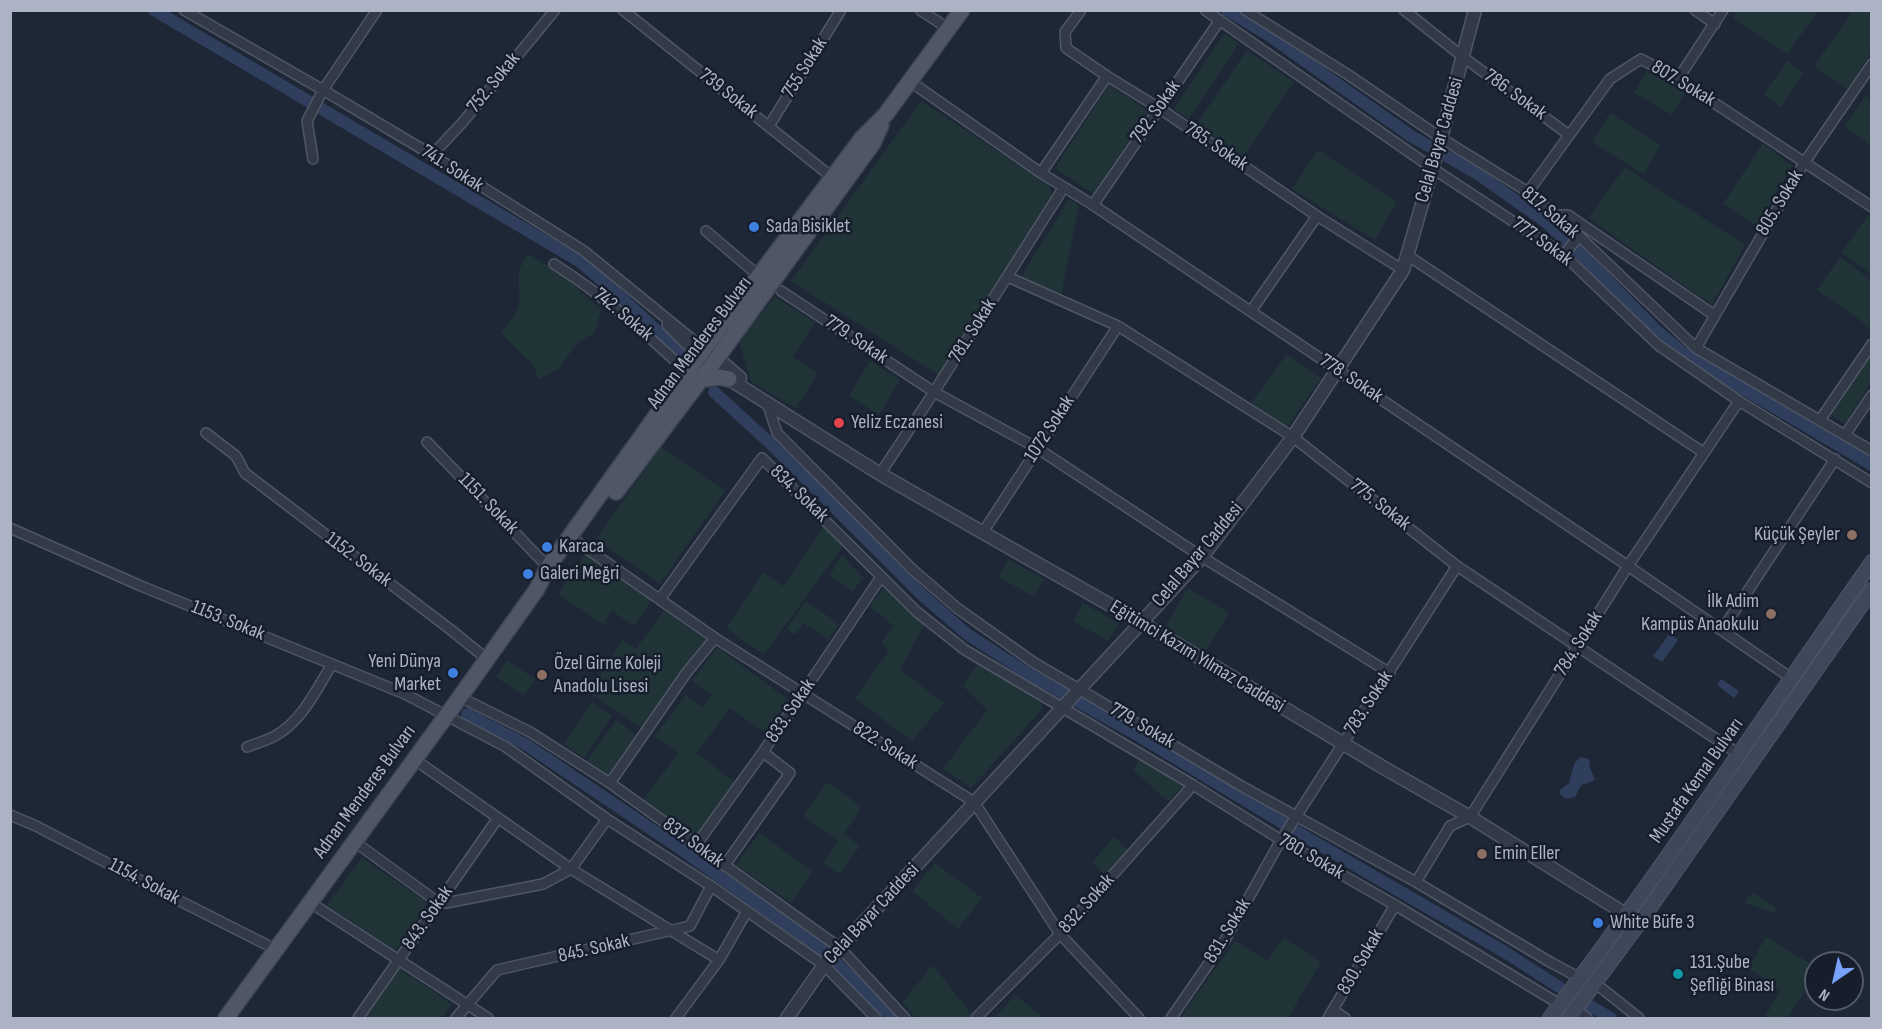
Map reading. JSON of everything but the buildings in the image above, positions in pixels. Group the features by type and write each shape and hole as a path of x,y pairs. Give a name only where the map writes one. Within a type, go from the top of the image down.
{"main road":[{"name":"Adnan Menderes Bulvarı","path":"708,358 759,276 863,137 886,114 911,82 962,10"},
{"name":"Adnan Menderes Bulvarı","path":"226,1018 694,376 873,143 886,114"},
{"path":"694,376 729,379"},
{"name":"Adnan Menderes Bulvarı","path":"537,589 548,567 574,540"},
{"name":"Mustafa Kemal Bulvarı","path":"1550,1018 1627,915 1740,755 1872,562"},
{"name":"Mustafa Kemal Bulvarı","path":"1572,1014 1872,590"}],"street":[{"name":"741. Sokak","path":"184,10 432,155 584,251 624,282 708,358"},
{"path":"313,159 307,121 323,90 377,10"},
{"name":"752. Sokak","path":"432,155 462,123 555,10"},
{"name":"739 Sokak","path":"623,10 833,178"},
{"name":"755 Sokak","path":"769,126 841,10"},
{"path":"920,10 949,29"},
{"name":"785. Sokak","path":"1081,10 1065,32 1066,48 1159,108 1317,216 1403,270"},
{"name":"777. Sokak","path":"1205,10 1432,168 1564,255 1658,345 1739,401 1872,483"},
{"name":"817. Sokak","path":"1245,10 1528,192 1579,236 1696,348 1872,451"},
{"name":"786. Sokak","path":"1404,10 1463,57 1569,135"},
{"name":"Celal Bayar Caddesi","path":"787,1018 824,965 1202,557 1293,437 1403,270 1475,10"},
{"path":"1695,10 1715,24"},
{"path":"1677,79 1723,10"},
{"name":"792. Sokak","path":"1093,205 1220,20"},
{"name":"807. Sokak","path":"1528,192 1610,80 1641,59 1677,79 1872,207"},
{"name":"805. Sokak","path":"1696,348 1804,163 1872,64"},
{"path":"1041,173 1107,76"},
{"name":"778. Sokak","path":"911,82 1041,173 1093,205 1251,311 1791,678"},
{"name":"781. Sokak","path":"880,474 1064,187"},
{"path":"1555,215 1568,215 1714,315"},
{"path":"1251,311 1317,216"},
{"path":"706,231 759,276"},
{"path":"1564,255 1579,236"},
{"path":"1407,255 1704,453"},
{"name":"742. Sokak","path":"554,264 590,286 694,376"},
{"name":"775. Sokak","path":"1008,277 1118,326 1293,437 1457,566 1740,755"},
{"name":"779. Sokak","path":"781,291 934,392 1037,448 1202,557 1390,673"},
{"name":"1072 Sokak","path":"983,532 1118,326"},
{"path":"1820,420 1872,344"},
{"name":"Eğitimci Kazım Yılmaz Caddesi","path":"708,358 729,379 880,474 1140,622 1470,817 1627,915"},
{"name":"Eğitimci Kazım Yılmaz Caddesi","path":"708,358 766,401"},
{"path":"1845,435 1872,395"},
{"name":"779. Sokak","path":"766,401 777,433 912,570 966,615 1033,662 1243,786 1416,882 1580,978"},
{"name":"784. Sokak","path":"1416,882 1450,826 1470,817 1628,566 1739,401"},
{"name":"1152. Sokak","path":"206,433 236,456 245,473 487,659"},
{"name":"1151. Sokak","path":"427,442 548,567"},
{"name":"834. Sokak","path":"660,599 762,458 881,577"},
{"path":"1722,630 1835,459"},
{"name":"1153. Sokak","path":"10,528 141,586 405,694 445,716"},
{"name":"822. Sokak","path":"574,540 715,638 974,802 1060,934 1139,1018"},
{"name":"783. Sokak","path":"1281,840 1457,566"},
{"name":"833. Sokak","path":"724,865 790,773 763,752 881,577"},
{"name":"780. Sokak","path":"881,577 924,618 965,650 1561,1005"},
{"path":"610,783 687,672 715,638"},
{"path":"247,747 275,736 294,720 311,700 332,664"},
{"name":"837. Sokak","path":"460,697 530,732 610,783 840,948 905,1018"},
{"name":"837. Sokak","path":"445,716 506,747 607,819 747,911 824,965 876,1018"},
{"path":"696,845 763,752"},
{"path":"414,759 571,869 718,960"},
{"name":"832. Sokak","path":"976,1018 1060,934 1193,785"},
{"name":"1154. Sokak","path":"10,815 36,826 277,950"},
{"name":"843. Sokak","path":"358,1018 498,818"},
{"path":"355,842 439,903 446,903 543,884 571,869 607,819"},
{"name":"831. Sokak","path":"1171,1018 1225,940 1281,840"},
{"name":"845. Sokak","path":"456,1018 497,970 690,926 711,886"},
{"path":"311,903 398,962 488,1018"},
{"name":"830. Sokak","path":"1330,1014 1395,905"},
{"path":"676,1018 718,960 747,911"},
{"path":"1595,983 1639,1018"},
{"path":"1330,1014 1345,1018"},
{"path":"1572,1014 1587,1018"}],"green space":[{"path":"1737,10 1818,11 1787,54 1733,18"},
{"path":"1853,10 1871,11 1871,53 1847,89 1814,66"},
{"path":"1224,33 1239,43 1189,119 1174,109"},
{"path":"1247,50 1294,82 1243,157 1196,125"},
{"path":"1787,61 1804,73 1781,107 1763,95"},
{"path":"1647,71 1685,93 1672,115 1634,93"},
{"path":"1109,85 1148,111 1094,194 1055,168"},
{"path":"1866,95 1871,99 1871,145 1844,126"},
{"path":"921,101 1049,185 1052,197 939,375 791,281"},
{"path":"1610,113 1661,145 1643,174 1592,142"},
{"path":"1763,143 1792,166 1757,227 1723,204"},
{"path":"1318,150 1397,202 1375,240 1292,189"},
{"path":"1625,167 1745,245 1712,305 1588,218"},
{"path":"1069,199 1079,206 1061,296 1021,277"},
{"path":"1868,215 1871,217 1871,274 1841,253"},
{"path":"528,254 559,272 601,310 595,333 577,343 559,369 539,380 533,365 501,333 518,308 520,296 518,274"},
{"path":"1840,257 1871,280 1871,328 1817,290"},
{"path":"775,297 815,322 793,357 818,373 796,408 751,382 739,341"},
{"path":"1871,353 1871,382 1845,424 1831,415"},
{"path":"1287,354 1321,378 1286,428 1251,403"},
{"path":"870,361 900,380 879,415 849,396"},
{"path":"661,447 725,491 660,584 596,539"},
{"path":"824,527 843,546 764,655 726,628 763,572 783,586"},
{"path":"586,553 653,598 634,626 612,611 603,624 558,594"},
{"path":"842,555 864,577 852,592 830,575"},
{"path":"1008,559 1044,579 1034,597 998,577"},
{"path":"885,586 925,624 900,669 944,703 912,741 855,698 889,651 881,643 893,626 870,606"},
{"path":"1188,588 1229,613 1204,654 1164,629"},
{"path":"806,601 839,624 828,640 804,623 795,635 787,629"},
{"path":"1083,603 1119,623 1108,641 1073,621"},
{"path":"664,610 707,641 643,730 588,691 623,640 636,649"},
{"path":"717,647 789,700 765,733 730,708 697,753 736,783 694,838 643,800 678,753 655,736 686,695 702,707 711,695 692,681"},
{"path":"507,660 535,679 524,696 496,677"},
{"path":"977,664 1041,700 1043,708 971,788 943,769 987,710 963,686"},
{"path":"592,702 612,716 584,758 564,744"},
{"path":"616,720 636,734 608,775 587,761"},
{"path":"1140,758 1183,786 1168,801 1133,770"},
{"path":"827,782 862,807 844,834 860,846 839,874 823,863 838,840 803,816"},
{"path":"759,833 813,871 791,903 736,865"},
{"path":"1114,837 1128,849 1106,875 1092,862"},
{"path":"362,858 428,903 395,951 327,905"},
{"path":"935,863 982,898 958,929 912,891"},
{"path":"1755,893 1776,908 1775,912 1747,904 1745,901"},
{"path":"1766,937 1804,960 1804,993 1788,1018 1764,1018 1781,990 1748,968"},
{"path":"1284,938 1321,962 1288,1018 1180,1018 1235,941 1267,960"},
{"path":"933,965 972,1015 969,1018 916,1018 902,1002"},
{"path":"399,969 452,1004 442,1018 362,1018"},
{"path":"1015,995 1045,1018 994,1018"}],"water":[{"path":"1670,633 1678,640 1662,662 1653,656"},
{"path":"1721,679 1739,691 1734,698 1717,685"},
{"path":"1580,757 1589,759 1595,779 1581,785 1575,797 1566,799 1560,794 1560,790 1569,783 1574,764"}],"waterway":[{"path":"154,10 579,261 681,353"},
{"path":"1227,10 1271,37 1411,136 1478,174 1546,222 1656,330 1686,355 1872,465"},
{"path":"714,392 771,444 920,593 967,634 1027,673 1139,736 1306,837 1503,951 1559,987"},
{"path":"467,714 525,744 675,845 823,950 893,1018"},
{"path":"1590,1006 1611,1018"}],"place":[{"name":"Sada Bisiklet","path":"754,227"},
{"name":"Yeliz Eczanesi","path":"839,423"},
{"name":"Küçük Şeyler","path":"1852,535"},
{"name":"Karaca","path":"547,547"},
{"name":"Galeri Meğri","path":"528,574"},
{"name":"İlk Adim Kampüs Anaokulu","path":"1771,614"},
{"name":"Yeni Dünya Market","path":"453,673"},
{"name":"Özel Girne Koleji Anadolu Lisesi","path":"542,675"},
{"name":"Emin Eller","path":"1482,854"},
{"name":"White Büfe 3","path":"1598,923"},
{"name":"131.Şube Şefliği Binası","path":"1678,974"}]}
